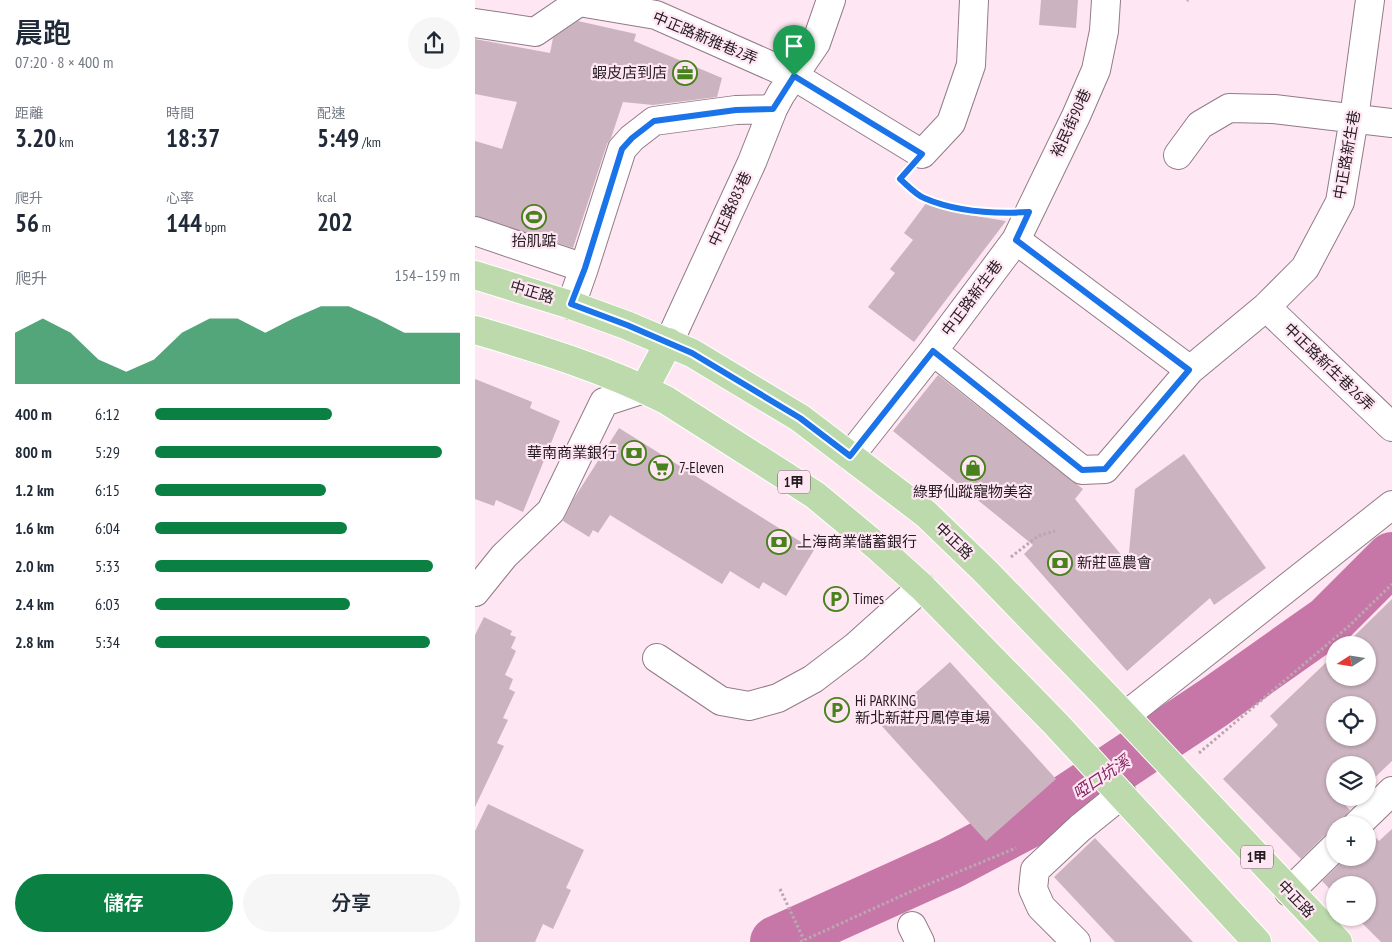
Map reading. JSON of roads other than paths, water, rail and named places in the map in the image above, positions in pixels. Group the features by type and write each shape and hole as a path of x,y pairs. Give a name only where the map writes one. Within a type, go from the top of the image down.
{"main road":[{"name":"中正路","path":"475,274 571,304 669,342 692,353 800,418 926,514 986,572 1105,695 1338,942"},
{"name":"1甲","path":"475,330 552,352 644,389 666,400 815,495 881,549 922,586 1122,794 1257,942"},
{"path":"644,389 669,342"}],"street":[{"name":"中正路883巷","path":"669,342 752,162 773,109 816,43 831,0"},
{"name":"中正路新雅巷2弄","path":"475,23 535,32 579,1 656,15 794,76 922,154 951,123 971,65 974,0"},
{"name":"裕民街90巷","path":"1016,240 1096,70 1106,0"},
{"name":"中正路新生巷","path":"933,351 1082,470 1105,469 1189,370 1266,307 1305,268 1340,202 1355,118 1370,0"},
{"path":"1178,154 1201,125 1229,108 1274,109 1392,122"},
{"path":"571,304 585,268 622,149 632,138 654,121 736,110 773,109"},
{"path":"475,231 585,268"},
{"name":"中正路新生巷","path":"850,456 933,351 1016,240"},
{"path":"1016,240 1189,370"},
{"name":"中正路新生巷26弄","path":"1266,307 1392,427"},
{"path":"475,592 504,556 551,512 603,402 644,389"},
{"path":"1125,716 1392,505"},
{"path":"657,658 721,701 749,706 778,698 813,679 855,647 922,586"},
{"path":"1366,816 1392,791"},
{"path":"1076,942 1041,906 1033,888 1035,870 1080,828 1122,794"},
{"path":"1289,892 1326,856"}],"waterway":[{"name":"啞口坑溪","path":"776,942 951,863 1057,807 1213,703 1329,621 1392,558"}],"place":[{"name":"蝦皮店到店","path":"685,73"},
{"name":"抬肌踮","path":"534,217"},
{"name":"華南商業銀行","path":"634,453"},
{"name":"7-Eleven","path":"661,468"},
{"name":"綠野仙蹤寵物美容","path":"973,468"},
{"name":"上海商業儲蓄銀行","path":"779,542"},
{"name":"新莊區農會","path":"1060,563"},
{"name":"Times","path":"836,599"},
{"name":"Hi PARKING 新北新莊丹鳳停車場","path":"837,710"}]}
